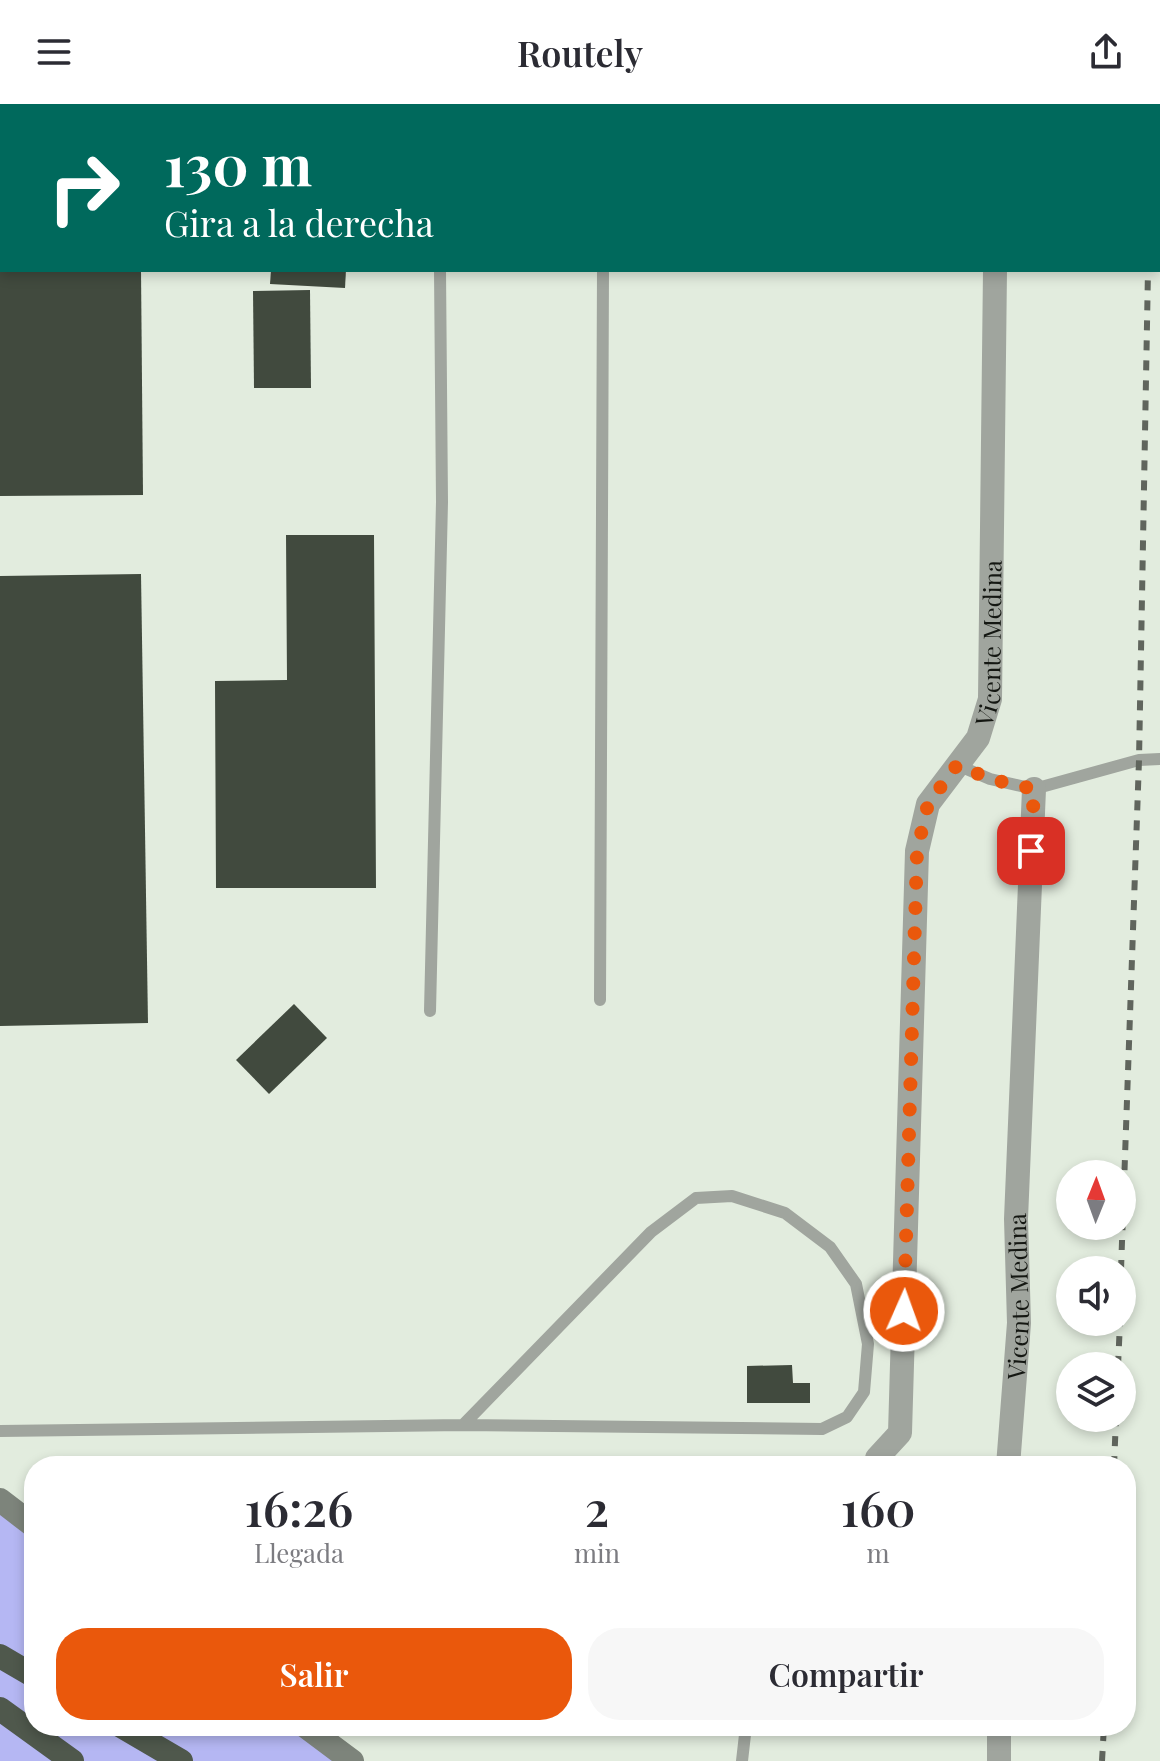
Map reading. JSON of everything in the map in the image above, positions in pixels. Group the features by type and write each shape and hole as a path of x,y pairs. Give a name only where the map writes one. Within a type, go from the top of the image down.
{"highway":[{"path":"0,1656 24,1670"},
{"path":"0,1709 24,1726"},
{"path":"37,1736 72,1761"},
{"path":"138,1736 181,1761"}],"main road":[{"path":"0,1500 24,1518"},
{"path":"318,1736 352,1761"}],"street":[{"name":"Vicente Medina","path":"879,1456 900,1433 917,851 928,804 978,738 990,699 995,272"},
{"name":"Vicente Medina","path":"1010,1456 1019,1323 1016,1219 1034,789"},
{"path":"999,1736 999,1761"}],"lane":[{"path":"430,1011 442,502 440,272"},
{"path":"600,1000 603,272"},
{"path":"957,765 990,779 1034,789 1139,760 1160,759"},
{"path":"0,1431 463,1425 822,1429 847,1417 864,1392 868,1344 856,1284 830,1247 785,1213 732,1196 696,1198 651,1232 463,1425"},
{"path":"742,1761 745,1736"}],"shaded area":[{"path":"0,1500 24,1518 24,1736 318,1736 352,1761 0,1761"}],"building":[{"path":"0,272 141,272 143,495 0,496"},
{"path":"271,272 346,272 345,288 270,284"},
{"path":"310,290 311,388 254,388 253,291"},
{"path":"286,535 374,535 376,888 216,888 215,681 287,680"},
{"path":"141,574 148,1023 0,1026 0,576"},
{"path":"294,1004 327,1038 269,1094 236,1060"},
{"path":"792,1365 793,1383 810,1383 810,1403 747,1403 747,1366"}],"railway":[{"path":"1121,1256 1139,760 1148,272"},
{"path":"1119,1336 1119,1352"},
{"path":"1114,1456 1115,1432"},
{"path":"1102,1761 1103,1736"}],"route":[{"path":"904,1311 917,851 928,804 957,765 990,779 1034,789 1031,851"}]}
